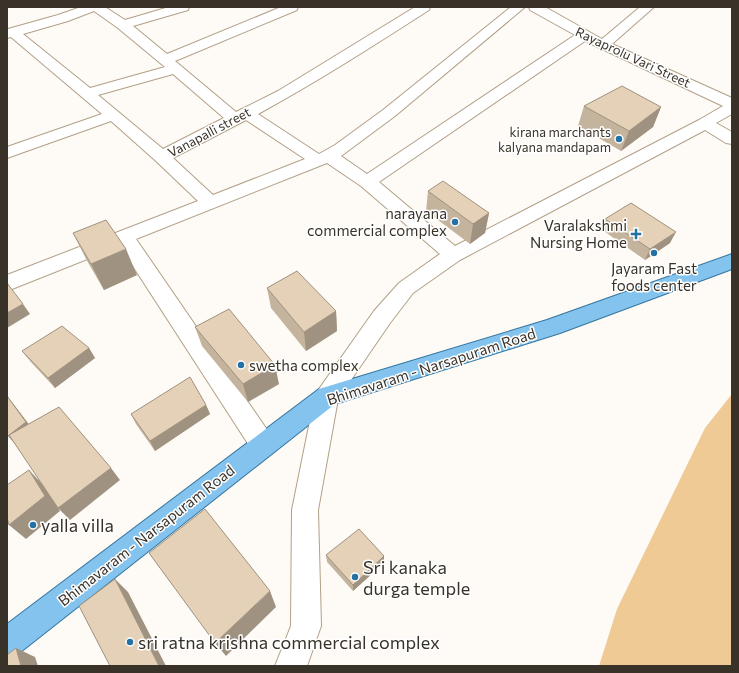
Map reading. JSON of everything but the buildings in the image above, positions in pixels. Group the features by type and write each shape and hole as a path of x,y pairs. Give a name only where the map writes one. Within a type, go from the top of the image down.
{"main road":[{"name":"Bhimavaram - Narsapuram Road","path":"7,642 327,396 552,327 732,261"}],"street":[{"path":"10,33 63,18 94,7 123,25 171,65 240,116 367,182 453,255"},
{"path":"123,25 183,7"},
{"path":"87,93 171,65 292,7"},
{"name":"Vanapalli street","path":"10,33 87,93 162,157 303,82 424,7"},
{"path":"7,283 323,158 341,149 389,113 518,7"},
{"name":"Rayaprolu Vari Street","path":"535,7 603,45 638,60 732,106"},
{"path":"603,45 648,7"},
{"path":"367,182 584,35"},
{"path":"291,666 306,626 305,510 327,396 382,317 406,288 453,255 705,123 732,106"},
{"path":"7,153 113,115"},
{"path":"705,123 732,139"},
{"path":"162,157 210,202"},
{"path":"124,236 263,446"}],"shaded area":[{"path":"732,394 732,666 599,666 617,609 705,428"}],"place":[{"name":"kirana marchants kalyana mandapam","path":"619,139"},
{"name":"narayana commercial complex","path":"455,222"},
{"name":"Varalakshmi Nursing Home","path":"636,234"},
{"name":"Jayaram Fast foods center","path":"654,253"},
{"name":"swetha complex","path":"241,365"},
{"name":"yalla villa","path":"33,525"},
{"name":"Sri kanaka durga temple","path":"355,577"},
{"name":"sri ratna krishna commercial complex","path":"130,642"}]}
